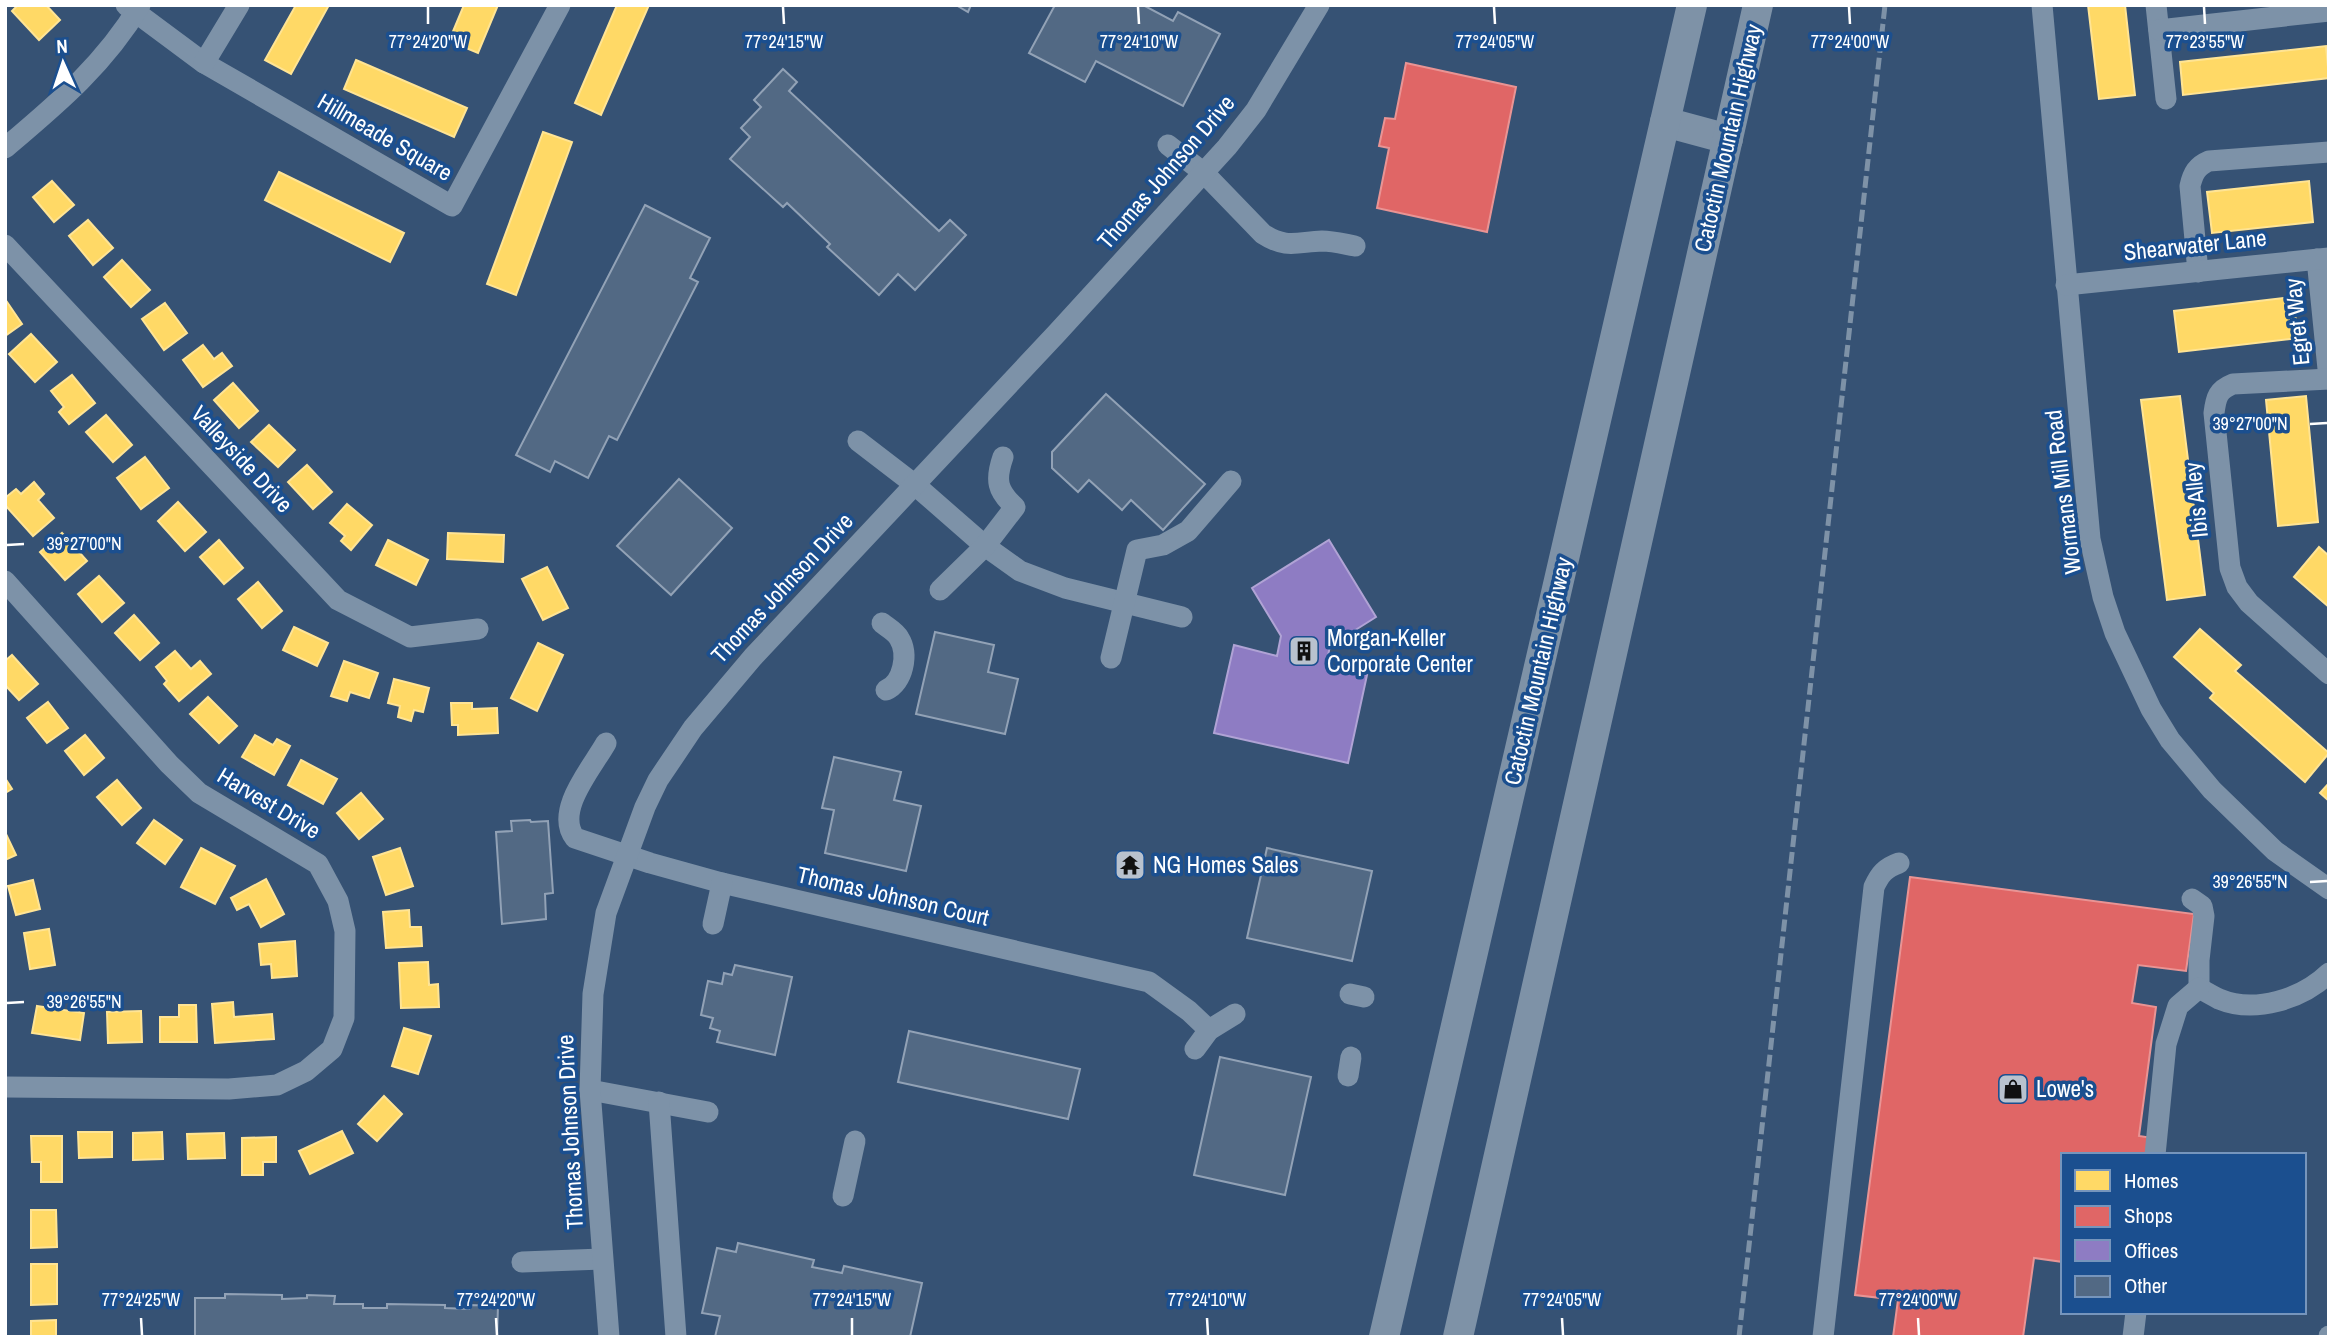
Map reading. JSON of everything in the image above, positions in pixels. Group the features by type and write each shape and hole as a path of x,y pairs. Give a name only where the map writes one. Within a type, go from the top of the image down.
{"highway":[{"name":"Catoctin Mountain Highway","path":"1384,1337 1692,5"},
{"name":"Catoctin Mountain Highway","path":"1458,1337 1758,5"},
{"path":"1665,122 1728,139"}],"street":[{"path":"204,63 239,5"},
{"name":"Hillmeade Square","path":"134,8 204,63 452,206 560,5"},
{"name":"Thomas Johnson Drive","path":"609,1337 590,1090 593,994 606,912 645,807 658,780 693,728 753,657 1204,173 1256,110 1319,5"},
{"name":"Wormans Mill Road","path":"2042,5 2091,539 2103,597 2115,633 2151,709 2170,740 2212,790 2275,851 2329,889"},
{"path":"2156,5 2166,99"},
{"path":"5,148 58,104 95,67 134,8"},
{"path":"2159,30 2329,10"},
{"path":"1168,145 1204,173 1263,234 1274,241 1293,245 1322,241 1355,246"},
{"path":"2198,272 2190,186 2192,175 2200,165 2209,160 2329,152"},
{"name":"Valleyside Drive","path":"5,245 338,600 410,637 478,629"},
{"name":"Shearwater Lane","path":"2066,285 2323,258"},
{"name":"Egret Way","path":"2323,258 2329,379"},
{"name":"Ibis Alley","path":"2329,379 2233,384 2222,388 2216,398 2214,413 2230,568 2237,587 2249,603 2329,674"},
{"path":"858,441 914,484 985,546 1020,571 1065,589 1182,617"},
{"path":"940,590 985,546 1015,507 1003,496 998,484 998,472 1003,457"},
{"path":"1111,658 1137,550 1163,545 1188,531 1231,481"},
{"name":"Harvest Drive","path":"5,581 169,764 200,793 318,864 338,901 345,931 344,1018 332,1049 306,1072 277,1086 229,1089 5,1087"},
{"path":"882,622 899,637 903,647 901,677 894,687 886,690"},
{"name":"Thomas Johnson Court","path":"606,743 569,804 568,826 575,838 626,856 722,883 1149,982 1189,1011 1209,1030"},
{"path":"1823,1337 1874,887 1879,875 1887,867 1899,863"},
{"path":"713,924 722,883"},
{"path":"2155,1153 2166,1044 2178,1006 2199,988 2204,916 2202,906 2192,899"},
{"path":"2199,988 2221,1000 2250,1005 2262,1004 2304,992 2329,973"},
{"path":"1195,1049 1209,1030 1235,1014"},
{"path":"590,1090 708,1112"},
{"path":"659,1102 676,1337"},
{"path":"843,1196 855,1141"},
{"path":"522,1262 602,1259"},
{"path":"2133,1337 2136,1314"}],"building: Homes":[{"path":"18,5 46,5 60,20 39,40 12,11"},
{"path":"296,5 329,5 291,74 265,60"},
{"path":"464,5 498,5 478,53 449,41"},
{"path":"617,5 649,5 601,115 575,103"},
{"path":"2088,5 2125,5 2135,95 2099,99"},
{"path":"2326,46 2329,78 2183,95 2180,62"},
{"path":"356,60 467,108 454,137 344,89"},
{"path":"543,132 572,142 516,295 487,284"},
{"path":"279,172 404,233 390,262 265,200"},
{"path":"52,181 74,205 54,222 33,197"},
{"path":"2309,181 2313,222 2212,233 2207,192"},
{"path":"88,220 113,248 93,265 69,236"},
{"path":"122,260 150,290 131,307 104,277"},
{"path":"2293,297 2298,338 2179,352 2174,311"},
{"path":"5,299 22,324 5,336"},
{"path":"165,303 187,333 164,350 142,319"},
{"path":"31,334 57,362 35,382 9,354"},
{"path":"203,345 214,359 222,353 232,366 203,387 183,360"},
{"path":"72,375 95,403 69,424 59,412 64,407 51,391"},
{"path":"233,383 258,411 239,428 214,400"},
{"path":"2180,396 2205,595 2167,600 2141,400"},
{"path":"2306,396 2318,522 2278,526 2266,400"},
{"path":"106,415 132,445 113,462 86,432"},
{"path":"269,425 295,450 278,467 251,442"},
{"path":"145,457 169,488 141,509 117,478"},
{"path":"307,465 332,492 313,509 288,482"},
{"path":"34,482 44,494 38,500 54,518 33,536 5,505 5,498 16,489 21,494"},
{"path":"178,502 206,532 185,551 158,521"},
{"path":"347,504 372,525 351,550 341,541 345,536 330,523"},
{"path":"62,533 87,561 65,580 40,552"},
{"path":"448,533 504,535 503,562 447,559"},
{"path":"219,540 243,568 224,584 200,557"},
{"path":"388,540 428,560 416,585 376,565"},
{"path":"2319,547 2329,556 2329,607 2294,577"},
{"path":"547,567 568,608 543,620 522,579"},
{"path":"99,576 124,603 102,622 78,594"},
{"path":"258,582 282,611 262,628 238,599"},
{"path":"134,615 159,643 140,660 115,633"},
{"path":"294,627 328,643 317,666 283,650"},
{"path":"2200,629 2241,665 2235,671 2329,753 2305,782 2210,698 2214,693 2174,657"},
{"path":"538,643 563,655 537,711 511,698"},
{"path":"175,651 191,669 200,661 211,674 179,701 164,684 167,681 156,667"},
{"path":"12,655 38,684 19,700 5,685 5,661"},
{"path":"344,661 378,673 369,698 350,692 347,701 331,696"},
{"path":"394,679 429,688 423,712 414,710 411,721 398,717 400,706 388,703"},
{"path":"208,697 237,726 219,743 190,714"},
{"path":"48,702 68,728 47,743 27,718"},
{"path":"451,703 472,703 472,709 497,708 498,733 458,735 458,725 452,725"},
{"path":"85,735 104,758 84,775 65,751"},
{"path":"255,735 273,745 277,739 290,746 274,775 242,757"},
{"path":"301,760 337,779 323,804 288,785"},
{"path":"5,778 12,789 5,793"},
{"path":"117,780 141,808 122,825 97,797"},
{"path":"2329,783 2329,801 2320,793"},
{"path":"361,793 383,819 359,839 337,813"},
{"path":"154,820 182,840 165,864 137,843"},
{"path":"5,832 16,855 5,860"},
{"path":"201,848 235,866 215,904 181,887"},
{"path":"400,848 413,886 386,895 373,857"},
{"path":"266,879 284,914 261,927 249,904 237,910 231,898"},
{"path":"33,880 40,909 16,915 8,886"},
{"path":"409,910 410,927 421,927 422,946 386,948 383,912"},
{"path":"49,929 55,965 30,969 24,933"},
{"path":"295,941 297,976 272,978 271,964 261,965 259,944"},
{"path":"428,962 429,985 438,984 439,1007 401,1008 399,963"},
{"path":"233,1002 234,1017 272,1014 274,1039 215,1043 212,1004"},
{"path":"179,1005 196,1005 197,1042 160,1042 160,1017 179,1017"},
{"path":"37,1006 84,1013 80,1040 32,1033"},
{"path":"141,1011 142,1042 108,1043 107,1012"},
{"path":"404,1028 431,1036 418,1074 392,1066"},
{"path":"384,1096 402,1114 377,1141 358,1124"},
{"path":"342,1131 353,1153 310,1174 299,1151"},
{"path":"78,1132 112,1132 112,1157 79,1158"},
{"path":"162,1132 163,1159 133,1160 133,1133"},
{"path":"224,1133 225,1158 188,1159 187,1134"},
{"path":"31,1136 62,1136 62,1182 41,1182 41,1162 32,1162"},
{"path":"276,1137 276,1162 263,1162 263,1175 242,1175 242,1138"},
{"path":"31,1210 56,1210 57,1247 31,1248"},
{"path":"31,1264 57,1264 57,1304 31,1305"},
{"path":"56,1320 56,1337 31,1337 31,1321"}],"building: Shops":[{"path":"1406,63 1516,87 1487,232 1377,208 1389,148 1379,146 1385,118 1395,119"},
{"name":"Lowe's","path":"1910,877 2194,914 2186,971 2138,965 2132,1003 2156,1007 2139,1136 2153,1138 2151,1153 2061,1153 2061,1262 2034,1258 2023,1337 1893,1337 1898,1300 1855,1295"}],"building: Offices":[{"name":"Morgan-Keller Corporate Center","path":"1329,540 1376,617 1330,646 1326,665 1367,675 1348,763 1214,733 1234,645 1277,656 1281,636 1252,588"}],"building: Other":[{"path":"956,5 971,5 968,12"},
{"path":"1055,5 1143,5 1173,21 1178,12 1220,34 1183,106 1096,61 1085,82 1029,53"},
{"path":"783,69 797,82 789,91 939,231 950,220 966,235 915,290 898,274 879,295 827,247 830,244 787,203 783,207 730,159 750,137 741,128 761,107 754,100"},
{"path":"645,205 710,238 690,278 698,282 617,440 609,436 588,478 555,461 550,472 516,455"},
{"path":"1106,394 1205,484 1163,530 1131,500 1122,510 1089,480 1078,492 1052,468 1052,452"},
{"path":"679,479 732,528 671,595 617,546"},
{"path":"935,632 994,645 988,672 1018,679 1005,734 916,714"},
{"path":"834,757 901,772 894,800 921,806 906,871 825,853 834,810 822,808"},
{"path":"511,821 548,821 553,893 545,894 546,919 502,924 496,832 512,831"},
{"path":"1267,848 1372,871 1352,961 1247,938"},
{"path":"735,965 792,977 775,1055 717,1042 720,1031 710,1028 713,1018 701,1015 708,981 722,984 724,973 732,975"},
{"path":"909,1031 1080,1069 1068,1119 898,1082"},
{"path":"1220,1057 1311,1077 1285,1195 1194,1175"},
{"path":"738,1243 814,1260 812,1267 842,1273 844,1266 922,1283 910,1337 715,1337 720,1316 702,1313 717,1248 736,1252"},
{"path":"225,1294 282,1295 282,1299 307,1298 307,1295 335,1296 334,1304 363,1304 363,1308 387,1308 387,1304 445,1305 445,1308 469,1309 470,1305 498,1306 497,1337 195,1337 195,1298 225,1298"}],"railway":[{"path":"1739,1337 1885,5"}],"place":[{"name":"Morgan-Keller Corporate Center","path":"1304,651"},
{"name":"NG Homes Sales","path":"1130,865"},
{"name":"Lowe's","path":"2013,1089"}]}
